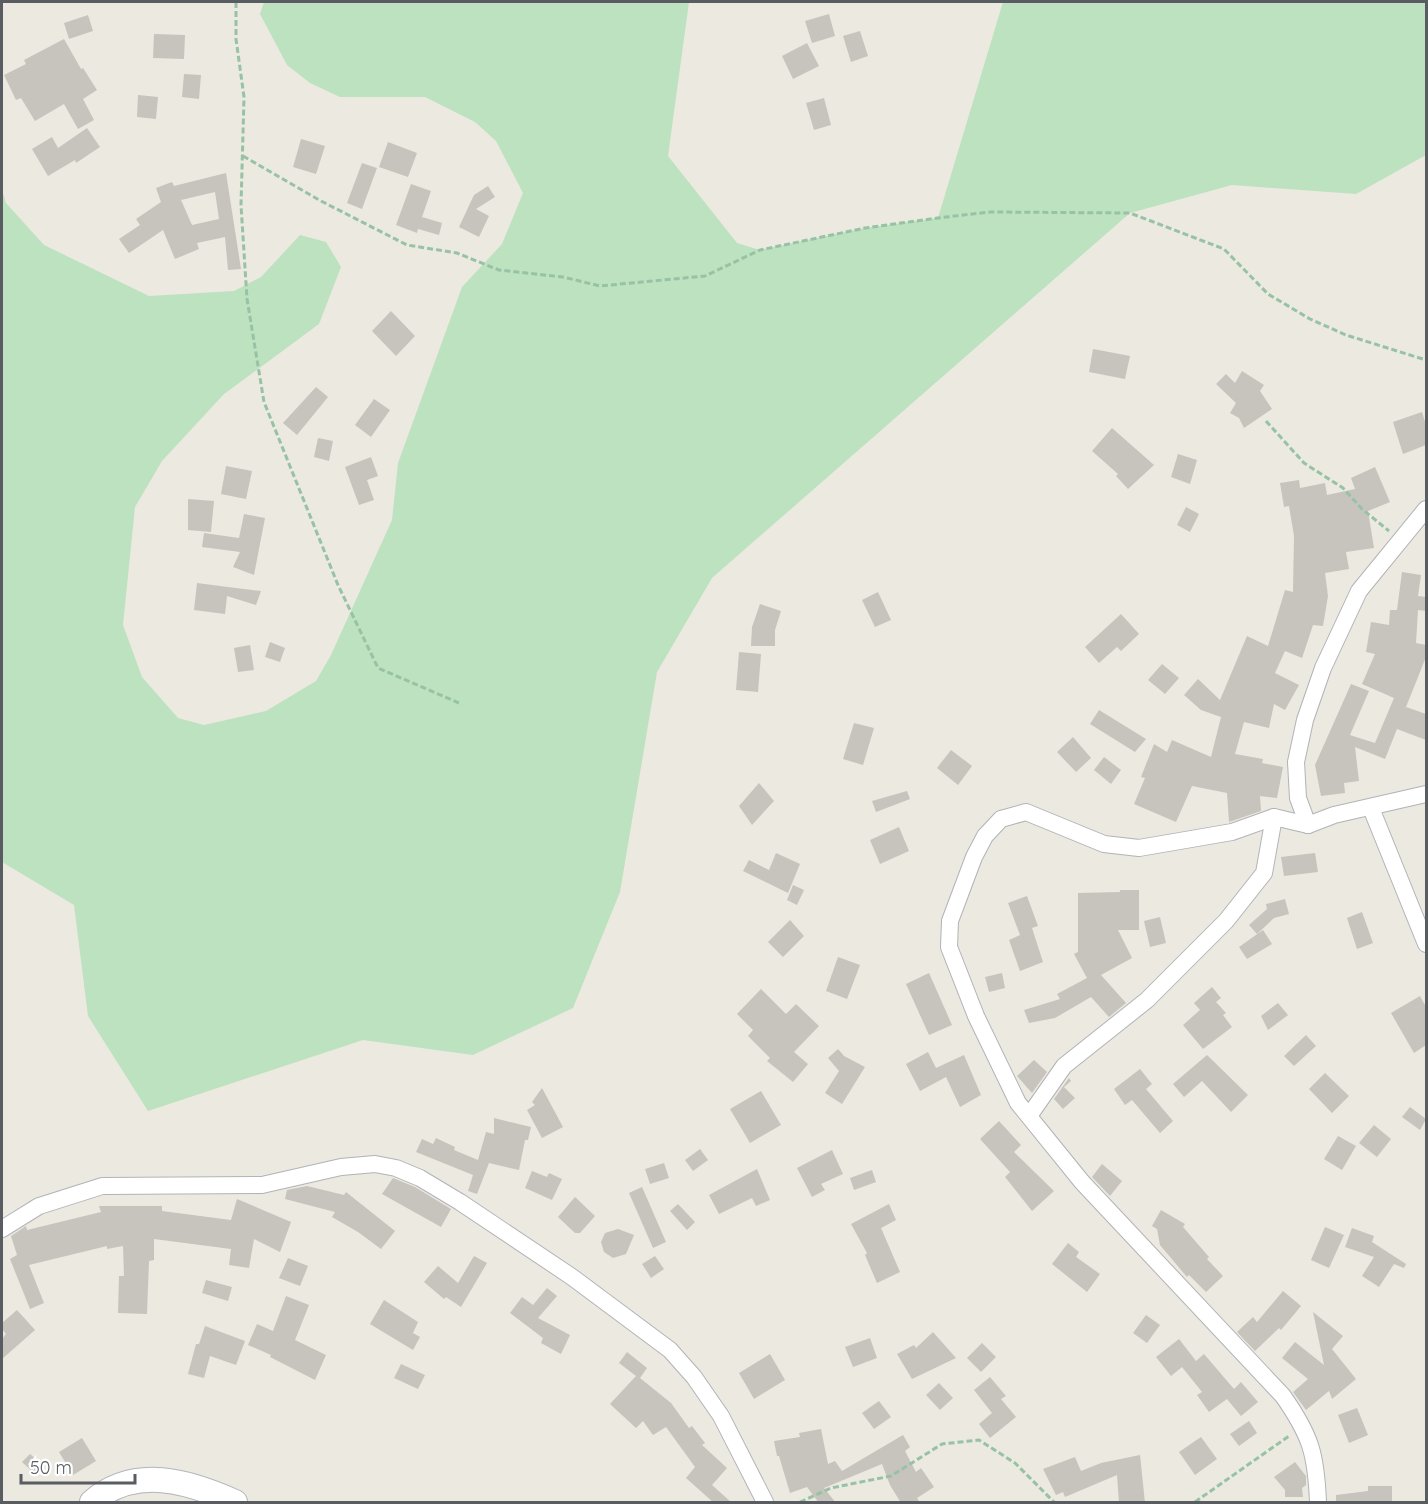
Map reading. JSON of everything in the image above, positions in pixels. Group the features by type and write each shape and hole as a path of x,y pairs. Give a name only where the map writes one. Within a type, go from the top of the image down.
{"street":[{"path":"1308,825 1298,798 1296,762 1305,720 1323,668 1346,614 1359,591 1426,508"},
{"path":"1318,1503 1316,1466 1304,1425 1283,1396 1082,1182 1029,1116 994,1059 949,947 950,921 958,894 985,836 1000,819 1026,812 1104,844 1139,848 1232,832 1274,817 1308,825 1334,815 1371,808 1396,799 1426,794"},
{"path":"1371,808 1426,944"},
{"path":"1029,1116 1064,1066 1147,1000 1226,921 1264,873 1274,817"},
{"path":"2,1229 39,1206 102,1186 252,1185 341,1167 375,1164 396,1168 420,1178 460,1202 572,1277 670,1350 694,1377 721,1416 765,1503"},
{"path":"92,1503 105,1491 132,1481 161,1479 193,1485 235,1503"}],"path":[{"path":"236,2 236,39 244,97 241,205 251,322 264,402 338,585 378,668 459,703"},
{"path":"243,156 351,217 407,244 457,253 499,270 562,277 600,286 705,276 760,250 865,228 990,212 1130,213 1224,249 1268,294 1310,319 1346,335 1426,360"},
{"path":"1266,421 1304,462 1343,488 1362,508 1400,540"},
{"path":"1196,1503 1304,1425"},
{"path":"800,1503 831,1488 891,1476 942,1444 979,1440 1015,1463 1054,1503"}],"green space":[{"path":"264,2 689,2 668,156 737,243 760,250 865,228 938,218 1003,2 1426,2 1426,155 1356,194 1232,185 1130,213 712,578 657,672 620,892 573,1008 473,1055 363,1040 148,1111 88,1016 74,905 2,862 2,190 6,203 44,245 149,296 234,291 261,277 300,235 326,242 341,267 319,324 224,394 162,461 135,507 123,625 142,677 178,718 204,725 266,711 316,681 331,655 392,520 398,463 462,287 502,244 523,193 496,141 475,122 425,97 340,97 310,83 287,65 260,14"}],"building":[{"path":"829,14 835,36 812,43 805,21"},
{"path":"88,15 93,31 69,39 64,23"},
{"path":"860,31 868,56 851,62 843,36"},
{"path":"154,34 185,35 184,59 153,58"},
{"path":"64,39 81,69 83,68 97,90 83,99 94,120 78,129 64,104 35,121 21,98 16,100 4,75 26,64 24,60"},
{"path":"807,43 819,66 793,79 782,56"},
{"path":"184,74 201,75 199,99 182,97"},
{"path":"138,95 158,97 156,119 137,117"},
{"path":"824,98 831,125 814,130 806,103"},
{"path":"87,128 100,147 76,163 75,160 48,176 32,149 52,137 58,148"},
{"path":"301,139 325,146 316,174 293,167"},
{"path":"388,142 417,153 408,177 379,167"},
{"path":"362,163 377,168 362,209 347,203"},
{"path":"226,173 241,269 228,270 225,237 197,243 199,249 175,259 163,230 129,253 119,239 140,225 136,219 161,202 156,188 172,182 174,186","holes":["215,192 219,219 192,225 181,200"]},
{"path":"411,184 431,191 422,217 442,223 439,235 418,229 417,233 396,225"},
{"path":"488,186 495,197 476,209 489,216 479,237 459,227 474,195"},
{"path":"391,311 415,336 396,356 372,331"},
{"path":"1093,349 1130,356 1125,379 1089,372"},
{"path":"1242,371 1264,385 1260,391 1272,409 1244,428 1239,418 1230,413 1236,403 1216,384 1226,374 1235,383"},
{"path":"316,387 328,397 297,435 283,423"},
{"path":"374,399 390,410 371,437 355,425"},
{"path":"1422,412 1426,425 1426,445 1403,454 1393,422"},
{"path":"1112,428 1154,465 1128,489 1116,476 1118,474 1092,451"},
{"path":"318,438 333,441 329,461 314,457"},
{"path":"1178,454 1197,460 1190,484 1171,477"},
{"path":"371,457 378,476 367,480 374,500 359,505 345,467"},
{"path":"226,466 252,471 246,499 221,494"},
{"path":"1375,467 1390,502 1368,511 1374,548 1346,552 1349,569 1325,573 1328,596 1323,626 1313,625 1302,658 1285,651 1275,673 1299,685 1285,710 1274,704 1269,728 1244,722 1235,754 1263,759 1262,763 1283,767 1277,798 1260,796 1261,811 1229,822 1227,793 1192,786 1176,822 1134,804 1145,778 1141,777 1154,744 1167,752 1172,740 1211,757 1221,717 1201,710 1184,695 1198,679 1220,700 1247,636 1268,646 1285,590 1293,592 1294,536 1289,506 1284,507 1280,483 1299,480 1300,488 1325,483 1327,495 1355,489 1351,478"},
{"path":"188,499 214,501 211,532 188,530"},
{"path":"1186,507 1199,514 1190,532 1177,525"},
{"path":"244,514 265,518 254,575 233,567 240,552 202,547 204,533 239,538"},
{"path":"1402,572 1421,575 1418,596 1426,597 1426,611 1418,610 1416,643 1426,645 1426,657 1406,707 1426,714 1426,740 1397,729 1385,759 1355,747 1359,781 1344,783 1345,793 1321,796 1315,765 1351,684 1369,691 1350,735 1353,736 1375,743 1394,698 1362,684 1375,654 1366,652 1371,622 1389,625 1390,610 1397,610"},
{"path":"197,583 261,591 256,605 227,596 225,614 194,610"},
{"path":"878,592 891,620 875,627 862,600"},
{"path":"760,604 781,611 775,630 775,646 751,646 752,627"},
{"path":"1121,614 1139,634 1121,651 1117,647 1099,663 1085,647"},
{"path":"270,642 285,648 280,662 265,657"},
{"path":"250,645 254,670 238,672 234,648"},
{"path":"739,652 761,654 758,692 736,690"},
{"path":"1162,664 1179,678 1165,694 1148,680"},
{"path":"1099,710 1146,739 1135,752 1090,724"},
{"path":"854,723 874,728 863,765 843,759"},
{"path":"1073,737 1091,758 1076,772 1057,752"},
{"path":"951,750 972,766 958,785 937,768"},
{"path":"1104,757 1121,770 1111,784 1094,770"},
{"path":"759,783 774,801 752,825 739,806"},
{"path":"907,791 910,799 876,812 872,801"},
{"path":"899,827 909,851 880,864 870,840"},
{"path":"776,853 800,864 788,893 743,871 749,860 769,870"},
{"path":"1315,853 1318,872 1284,876 1281,857"},
{"path":"793,885 804,890 797,905 787,900"},
{"path":"1120,890 1139,890 1139,930 1118,930 1132,958 1101,975 1126,1003 1109,1017 1091,997 1055,1018 1029,1023 1024,1010 1060,999 1057,994 1087,978 1074,954 1078,952 1078,893 1120,892"},
{"path":"1027,896 1038,926 1032,928 1043,962 1020,971 1009,940 1020,935 1008,903"},
{"path":"1285,899 1289,914 1274,918 1257,934 1249,925 1267,909 1266,904"},
{"path":"1362,912 1373,943 1357,949 1347,918"},
{"path":"1160,917 1166,943 1150,947 1144,921"},
{"path":"790,920 804,936 783,957 768,942"},
{"path":"1263,930 1272,944 1247,959 1239,947"},
{"path":"838,957 860,965 847,999 826,991"},
{"path":"929,973 952,1025 929,1035 906,984"},
{"path":"1002,973 1005,988 989,992 985,977"},
{"path":"1212,987 1221,998 1216,1002 1226,1013 1223,1015 1232,1027 1203,1049 1183,1025 1200,1010 1194,1003"},
{"path":"761,989 786,1014 796,1004 819,1026 794,1052 808,1064 793,1082 767,1061 770,1058 748,1036 753,1030 737,1014"},
{"path":"1420,996 1426,1007 1426,1045 1414,1053 1391,1013"},
{"path":"1278,1003 1288,1015 1268,1030 1261,1016"},
{"path":"1306,1035 1316,1046 1294,1066 1284,1056"},
{"path":"838,1049 844,1056 865,1067 842,1104 825,1093 839,1071 828,1058"},
{"path":"928,1052 936,1068 964,1055 981,1095 960,1107 946,1077 920,1091 906,1064"},
{"path":"1207,1055 1248,1095 1231,1112 1202,1081 1184,1097 1173,1084"},
{"path":"1034,1060 1047,1072 1032,1093 1017,1076"},
{"path":"1140,1069 1152,1084 1146,1089 1173,1121 1160,1133 1132,1100 1125,1105 1114,1089"},
{"path":"1325,1073 1349,1096 1332,1113 1309,1089"},
{"path":"1069,1078 1071,1081 1064,1087 1075,1098 1063,1109 1054,1099"},
{"path":"542,1088 563,1127 542,1138 527,1110 535,1105 532,1102"},
{"path":"761,1091 781,1125 750,1143 730,1109"},
{"path":"1410,1107 1426,1119 1420,1130 1402,1117"},
{"path":"494,1118 531,1127 528,1140 525,1140 519,1170 489,1163 477,1194 468,1191 473,1175 416,1152 422,1139 433,1144 436,1138 455,1147 454,1150 478,1160 486,1132 494,1134"},
{"path":"999,1121 1021,1145 1014,1152 1054,1191 1032,1211 1005,1177 1010,1172 980,1139"},
{"path":"1374,1125 1391,1139 1377,1157 1359,1143"},
{"path":"1338,1136 1356,1146 1342,1170 1324,1159"},
{"path":"700,1149 708,1160 693,1171 685,1160"},
{"path":"832,1150 843,1174 821,1184 825,1190 812,1197 797,1168"},
{"path":"664,1163 669,1178 650,1184 645,1169"},
{"path":"1102,1164 1122,1181 1110,1196 1092,1177"},
{"path":"757,1169 770,1200 756,1206 752,1198 719,1214 709,1195"},
{"path":"872,1170 876,1182 854,1190 850,1178"},
{"path":"532,1171 547,1177 549,1173 562,1179 552,1200 525,1188"},
{"path":"393,1178 415,1187 451,1209 441,1227 382,1194"},
{"path":"307,1186 344,1195 346,1192 395,1231 381,1249 332,1217 335,1212 285,1199 287,1190"},
{"path":"642,1187 666,1242 653,1248 629,1193"},
{"path":"575,1197 595,1216 580,1233 575,1233 558,1217"},
{"path":"237,1199 291,1222 280,1252 254,1239 249,1268 229,1265 231,1249 154,1239 154,1260 149,1261 147,1314 118,1313 119,1276 124,1276 123,1246 107,1249 107,1246 29,1265 44,1303 30,1309 10,1259 17,1255 11,1236 26,1226 27,1230 101,1212 99,1206 162,1206 162,1211 231,1220"},
{"path":"678,1204 695,1222 687,1230 670,1211"},
{"path":"889,1204 896,1220 881,1228 900,1272 877,1283 865,1255 867,1253 851,1224"},
{"path":"1161,1210 1185,1224 1183,1227 1223,1276 1206,1292 1189,1275 1187,1277 1160,1245 1157,1229 1152,1226"},
{"path":"1325,1227 1344,1235 1329,1268 1311,1260"},
{"path":"1352,1228 1374,1236 1372,1242 1406,1264 1404,1268 1394,1264 1379,1287 1362,1276 1374,1257 1345,1247"},
{"path":"618,1229 634,1235 626,1254 613,1258 604,1252 601,1242 605,1233"},
{"path":"1068,1243 1079,1252 1076,1257 1100,1274 1087,1292 1052,1264"},
{"path":"474,1256 487,1263 461,1307 446,1297 444,1299 424,1282 438,1266 458,1283"},
{"path":"655,1256 664,1269 651,1278 642,1264"},
{"path":"288,1258 308,1266 300,1286 279,1278"},
{"path":"206,1280 232,1287 228,1301 202,1293"},
{"path":"547,1288 557,1296 538,1318 570,1335 561,1354 541,1343 543,1338 510,1313 522,1297 533,1305"},
{"path":"1283,1291 1301,1306 1281,1330 1279,1328 1255,1351 1237,1332 1253,1317 1257,1322"},
{"path":"286,1296 309,1305 295,1340 326,1355 315,1380 248,1345 257,1324 273,1331"},
{"path":"384,1300 418,1322 413,1333 420,1337 413,1350 370,1324"},
{"path":"17,1310 35,1330 2,1359 2,1339 6,1334 2,1329 2,1323"},
{"path":"1313,1312 1343,1336 1332,1349 1356,1379 1332,1399 1329,1391 1306,1410 1293,1392 1308,1379 1282,1358 1295,1342 1324,1365"},
{"path":"1146,1315 1160,1325 1147,1343 1133,1333"},
{"path":"205,1326 245,1341 236,1365 210,1356 204,1378 188,1374 196,1344 199,1344"},
{"path":"933,1332 956,1358 912,1379 897,1354 914,1345 916,1348"},
{"path":"870,1338 877,1358 853,1367 845,1347"},
{"path":"1179,1339 1196,1361 1204,1354 1234,1389 1241,1382 1258,1402 1241,1416 1227,1399 1209,1412 1197,1395 1202,1392 1182,1367 1171,1376 1156,1357"},
{"path":"982,1343 996,1357 981,1372 967,1358"},
{"path":"627,1352 647,1368 640,1378 671,1403 689,1428 692,1426 705,1443 702,1445 727,1468 712,1485 732,1503 714,1503 686,1478 695,1467 666,1427 653,1435 643,1421 636,1428 610,1404 636,1376 619,1363"},
{"path":"770,1354 785,1380 754,1399 739,1373"},
{"path":"401,1364 425,1375 418,1389 394,1378"},
{"path":"990,1377 1006,1396 1001,1399 1016,1417 990,1438 979,1424 992,1413 974,1390"},
{"path":"939,1383 953,1398 940,1410 926,1395"},
{"path":"879,1401 891,1417 874,1429 862,1413"},
{"path":"1357,1408 1368,1435 1349,1443 1338,1415"},
{"path":"1249,1421 1257,1433 1239,1446 1230,1434"},
{"path":"821,1429 828,1464 835,1461 842,1471 903,1435 910,1447 905,1451 916,1472 921,1468 934,1487 917,1498 920,1503 901,1503 890,1485 882,1464 824,1488 836,1503 819,1503 807,1487 790,1493 774,1441 800,1437 799,1433"},
{"path":"1201,1437 1217,1459 1195,1475 1179,1452"},
{"path":"82,1438 96,1461 73,1475 59,1452"},
{"path":"30,1454 42,1464 34,1473 22,1462"},
{"path":"1140,1455 1145,1503 1119,1503 1117,1475 1065,1497 1063,1492 1056,1495 1043,1469 1075,1457 1081,1471 1101,1463"},
{"path":"1295,1462 1306,1476 1306,1485 1302,1488 1303,1497 1285,1497 1285,1490 1274,1477"},
{"path":"1368,1486 1392,1486 1392,1503 1336,1503 1336,1495 1368,1491"}]}
